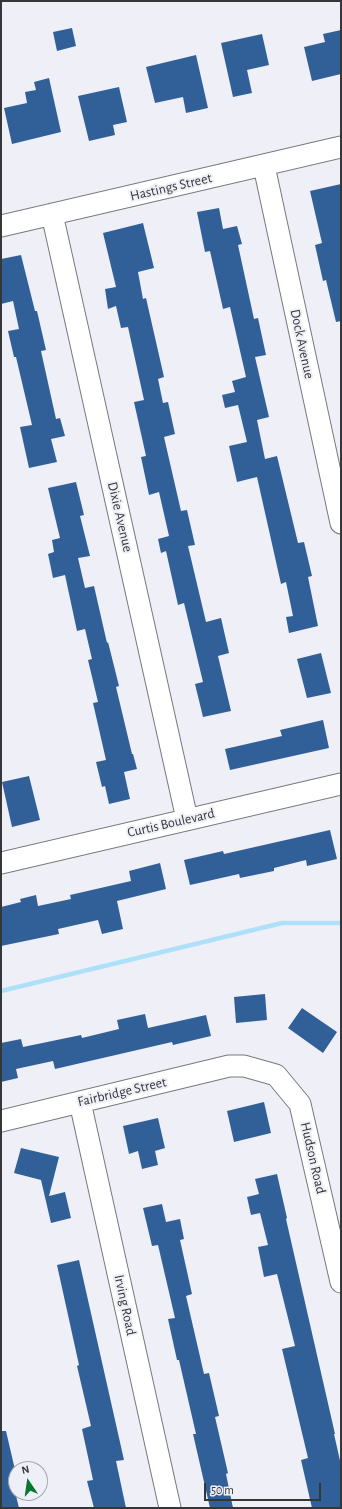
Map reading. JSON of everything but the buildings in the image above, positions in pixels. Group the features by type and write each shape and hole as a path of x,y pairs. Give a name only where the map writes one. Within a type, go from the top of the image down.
{"street":[{"name":"Hastings Street","path":"1,226 264,166 341,146"},
{"name":"Dock Avenue","path":"264,166 341,523"},
{"name":"Dixie Avenue","path":"52,214 188,819"},
{"name":"Curtis Boulevard","path":"1,863 341,784"},
{"name":"Fairbridge Street","path":"1,1121 229,1066 244,1066"},
{"name":"Hudson Road","path":"244,1066 276,1075 300,1104 338,1257 341,1282"},
{"name":"Irving Road","path":"80,1102 170,1508"}],"waterway":[{"path":"1,991 282,923 341,923"}]}
